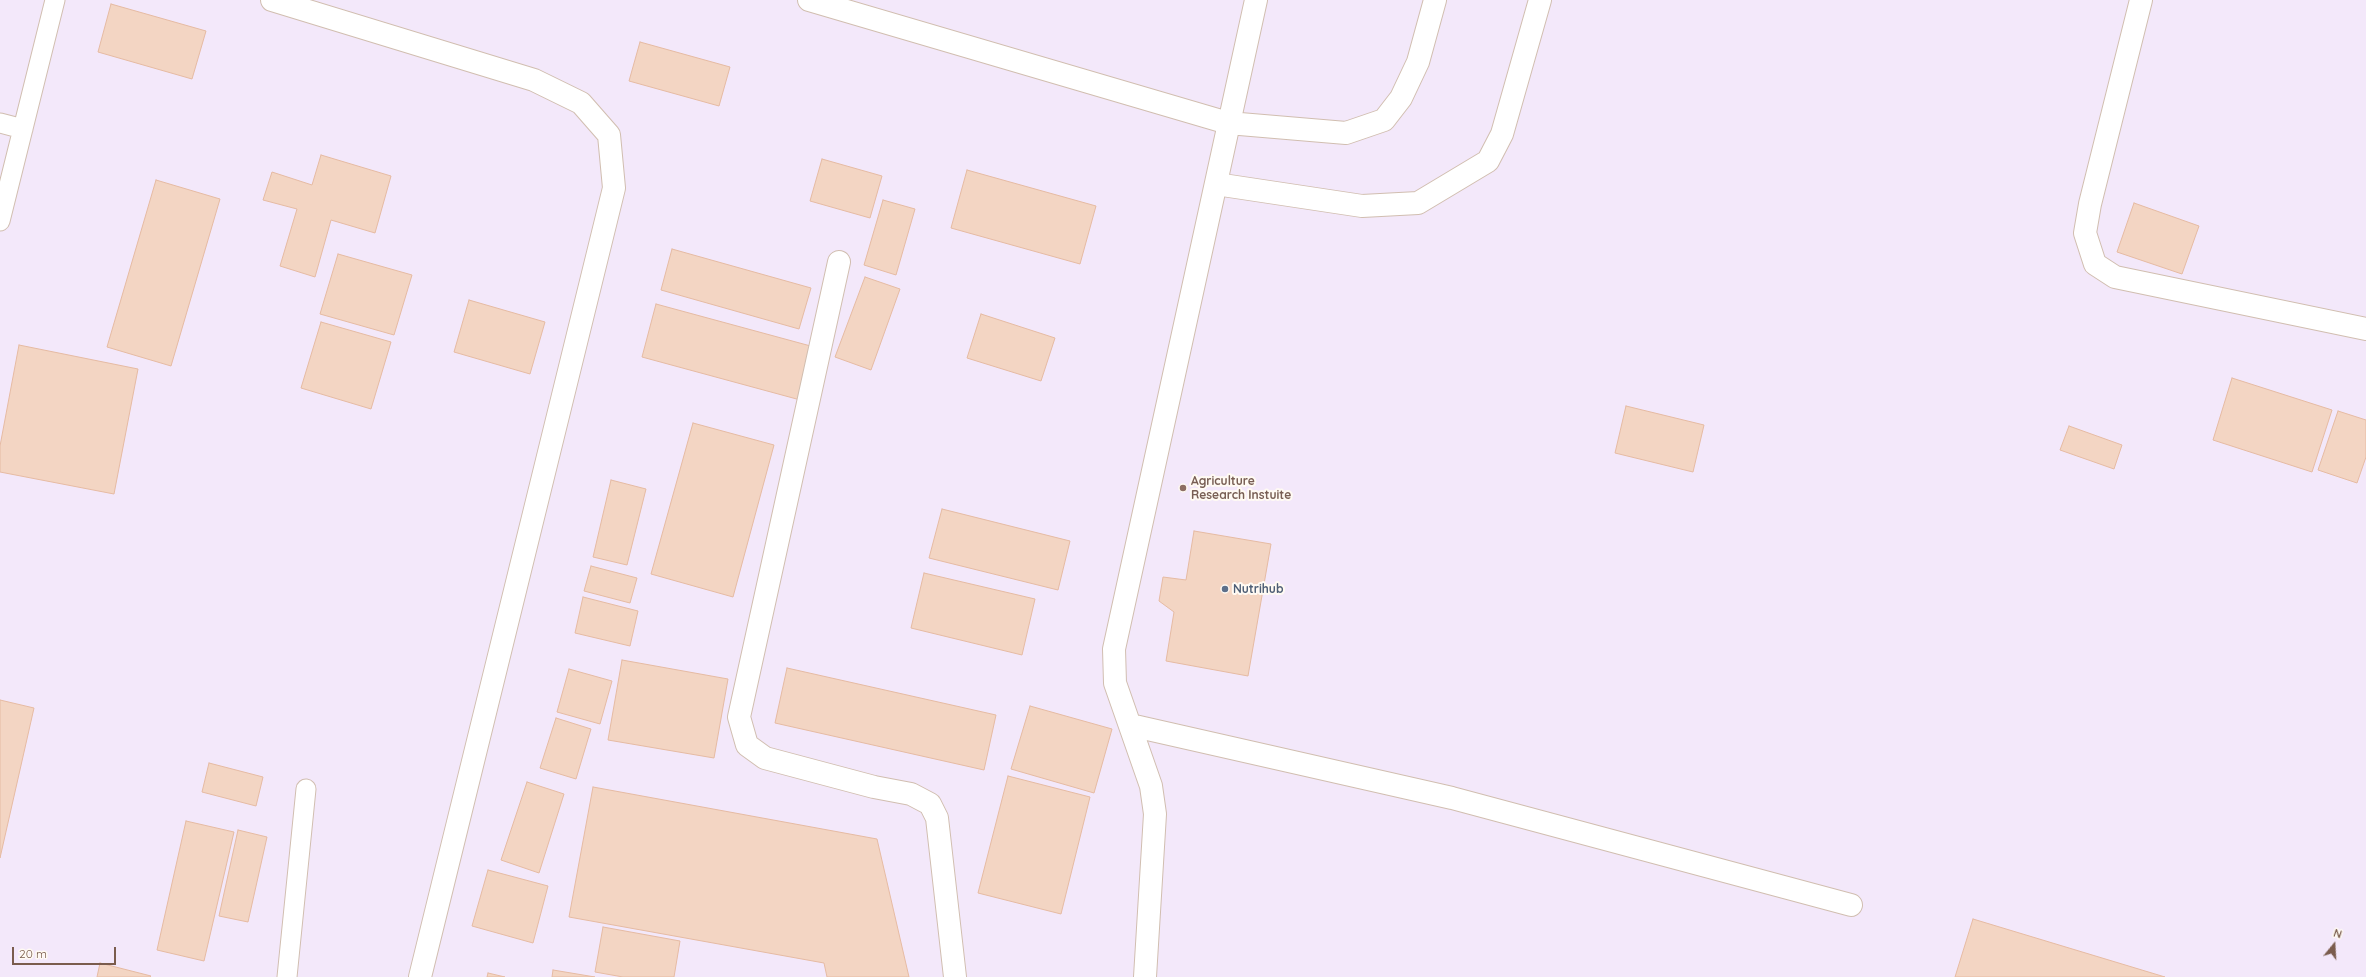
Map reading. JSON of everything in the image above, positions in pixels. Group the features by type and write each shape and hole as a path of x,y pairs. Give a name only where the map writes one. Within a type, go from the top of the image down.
{"street":[{"path":"272,0 534,80 581,103 610,135 614,188 420,977"},
{"path":"809,0 1228,123 1346,133 1384,120 1401,98 1418,62 1435,0"},
{"path":"1145,977 1154,814 1151,786 1115,683 1114,649 1256,0"},
{"path":"1216,184 1362,206 1418,203 1488,161 1502,134 1540,0"},
{"path":"2141,0 2090,204 2085,234 2095,264 2115,277 2366,329"},
{"path":"839,262 739,717 746,745 765,758 874,787 911,794 930,804 937,818 955,977"},
{"path":"1130,725 1452,798 1851,905"}],"lane":[{"path":"0,221 55,0"},
{"path":"0,123 23,129"},
{"path":"287,977 306,789"}],"shaded area":[{"name":"Agriculture Research Instuite","path":"0,0 2366,0 2366,977 0,977"}],"building":[{"path":"111,4 206,31 192,79 98,52"},
{"path":"640,42 730,67 719,106 629,81"},
{"path":"321,155 391,176 375,233 331,220 315,277 280,266 297,209 263,200 272,172 312,185"},
{"path":"822,159 882,176 870,218 810,201"},
{"path":"967,170 1096,206 1080,264 951,228"},
{"path":"156,180 220,199 171,366 107,347"},
{"path":"883,200 915,209 896,275 864,265"},
{"path":"2134,203 2199,226 2182,274 2117,252"},
{"path":"672,249 811,288 799,329 661,290"},
{"path":"338,254 412,275 394,335 320,314"},
{"path":"865,277 900,289 871,370 835,357"},
{"path":"469,300 545,322 530,374 454,352"},
{"path":"656,304 818,348 804,401 642,357"},
{"path":"981,314 1055,338 1041,381 967,358"},
{"path":"321,322 391,342 371,409 301,388"},
{"path":"19,345 138,369 114,494 0,472 0,446"},
{"path":"2232,378 2332,410 2312,472 2213,440"},
{"path":"1626,406 1704,425 1693,472 1615,453"},
{"path":"2338,411 2366,420 2366,457 2357,483 2318,470"},
{"path":"693,423 774,445 733,597 651,574"},
{"path":"2069,426 2122,445 2114,469 2060,450"},
{"path":"611,480 646,489 627,565 593,557"},
{"path":"942,509 1070,541 1058,590 929,558"},
{"path":"1194,531 1271,544 1248,676 1166,661 1174,612 1159,601 1163,577 1186,580"},
{"path":"591,566 637,578 630,603 584,591"},
{"path":"924,573 1035,599 1022,655 911,628"},
{"path":"583,597 638,611 630,646 575,633"},
{"path":"622,660 728,679 714,758 608,740"},
{"path":"787,668 996,715 984,770 775,723"},
{"path":"569,669 612,681 600,724 557,712"},
{"path":"0,700 34,708 0,858"},
{"path":"1030,706 1112,729 1094,793 1011,769"},
{"path":"556,718 591,729 576,779 540,768"},
{"path":"209,763 263,777 256,806 202,792"},
{"path":"1008,776 1090,797 1061,914 978,893"},
{"path":"527,782 564,794 539,873 501,860"},
{"path":"593,787 877,839 909,977 827,977 824,963 569,917"},
{"path":"186,821 234,832 204,961 157,950"},
{"path":"238,830 267,837 248,922 219,916"},
{"path":"488,870 548,886 533,943 472,926"},
{"path":"1973,919 2165,977 1955,977"},
{"path":"603,927 680,941 674,977 623,977 595,972"},
{"path":"100,963 151,976 97,977"},
{"path":"553,970 595,977 552,977"},
{"path":"488,973 505,977 487,977"}],"place":[{"name":"Agriculture Research Instuite","path":"1183,488"},
{"name":"Nutrihub","path":"1225,589"}]}
